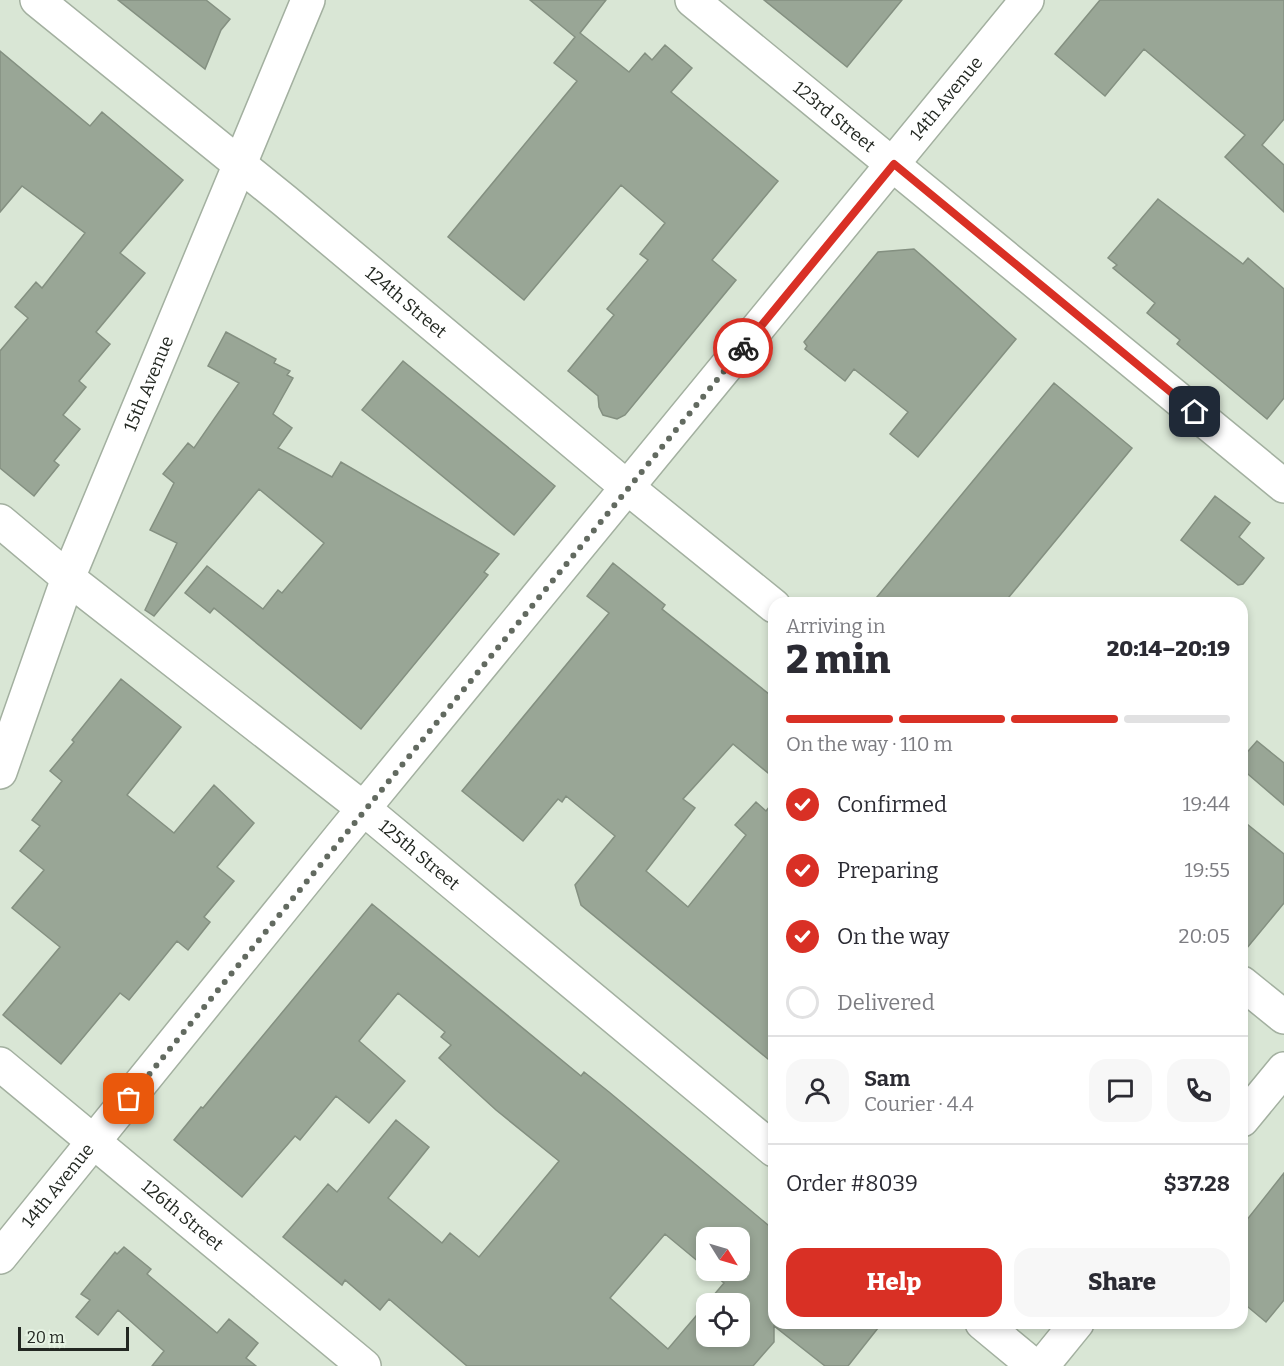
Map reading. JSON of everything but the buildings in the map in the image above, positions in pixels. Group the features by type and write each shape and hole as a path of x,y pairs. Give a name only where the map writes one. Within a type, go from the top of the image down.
{"street":[{"name":"124th Street","path":"37,0 768,601"},
{"name":"15th Avenue","path":"0,772 68,578 308,0"},
{"name":"123rd Street","path":"692,0 1284,486"},
{"name":"14th Avenue","path":"0,1257 1027,0"},
{"name":"125th Street","path":"0,521 68,578 364,809 768,1145"},
{"path":"1248,988 1284,1017"},
{"name":"126th Street","path":"0,1064 364,1366"},
{"path":"1248,1113 1284,1069"},
{"path":"989,1329 1034,1366"},
{"path":"1042,1366 1072,1329"}],"way so far":[{"path":"129,1099 341,836 743,348"}],"route":[{"path":"743,348 894,164 1195,412"}]}
